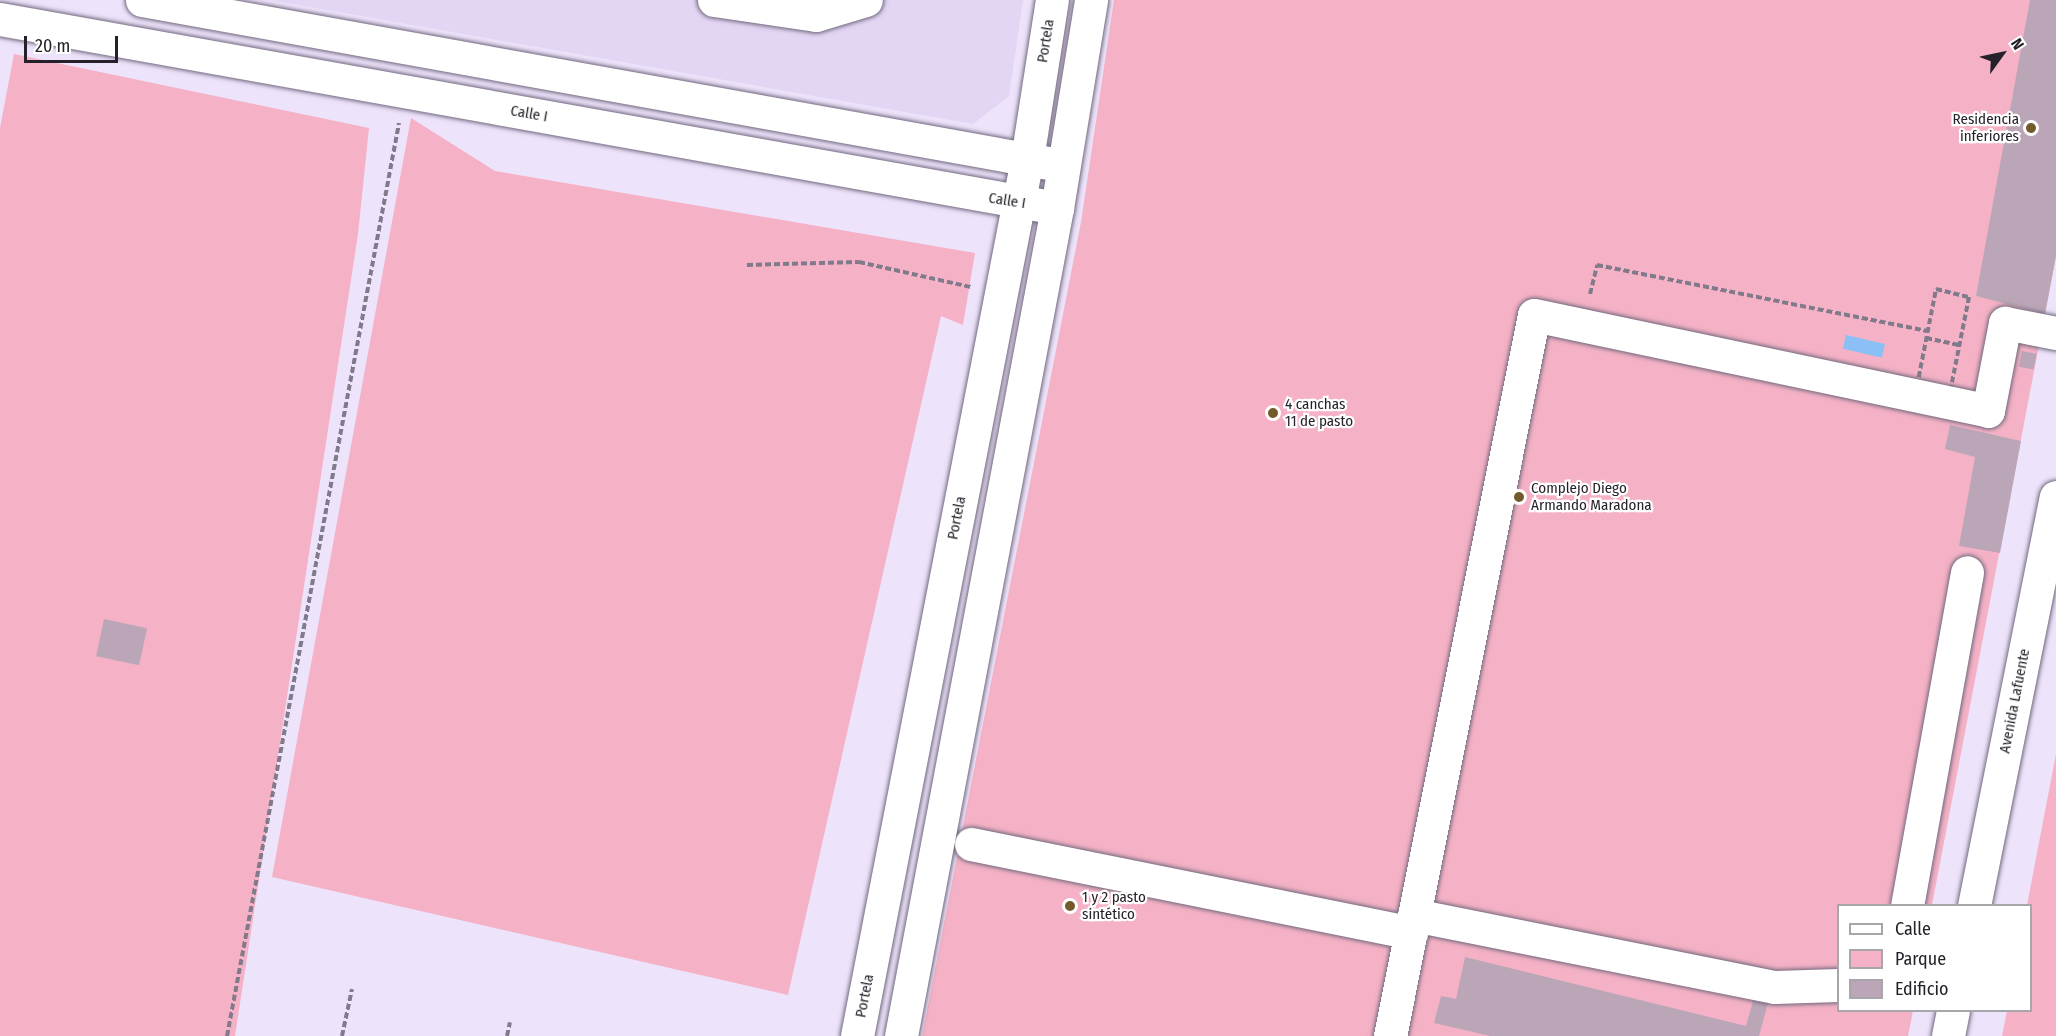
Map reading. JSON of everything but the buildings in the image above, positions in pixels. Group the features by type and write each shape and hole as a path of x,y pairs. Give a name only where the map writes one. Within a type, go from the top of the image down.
{"street":[{"path":"142,0 1065,166"},
{"path":"714,0 816,15 867,0"},
{"name":"Portela","path":"857,1036 1027,159 1052,0"},
{"path":"901,1036 1065,166 1091,0"},
{"name":"Calle I","path":"0,19 1018,204 1057,208"},
{"path":"1390,1036 1534,315 1988,411 2005,323 2056,333"},
{"name":"Avenida Lafuente","path":"1974,904 2056,497"},
{"path":"1907,904 1967,572"},
{"path":"971,844 1775,987 1837,985"},
{"path":"1948,1036 1953,1012"}],"path":[{"path":"226,1036 405,91"},
{"path":"747,265 859,262 1001,292"},
{"path":"1583,327 1597,265 1927,331"},
{"path":"1936,289 1969,297 1950,392 1917,386 1926,338 1936,289"},
{"path":"1926,338 1960,345"},
{"path":"342,1036 352,989"},
{"path":"507,1036 510,1022"}],"shaded area":[{"path":"271,0 1023,0 1009,96 973,124"}],"green space":[{"name":"Complejo Diego Armando Maradona","path":"1114,0 2056,0 2056,256 1932,904 1837,904 1837,1012 1913,1012 1908,1036 922,1036 1081,222"},
{"path":"14,54 369,128 358,234 235,1036 0,1036 0,128"},
{"path":"411,118 495,171 975,253 963,325 941,316 788,995 272,877"},
{"path":"2056,754 2056,1036 2002,1036 2007,1012 2032,1012 2032,904 2027,904"}],"water":[{"path":"1846,335 1885,344 1882,358 1843,349"}],"place":[{"name":"Residencia inferiores","path":"2031,128"},
{"name":"4 canchas 11 de pasto","path":"1273,413"},
{"name":"Complejo Diego Armando Maradona","path":"1519,497"},
{"name":"1 y 2 pasto sintético","path":"1070,906"}]}
